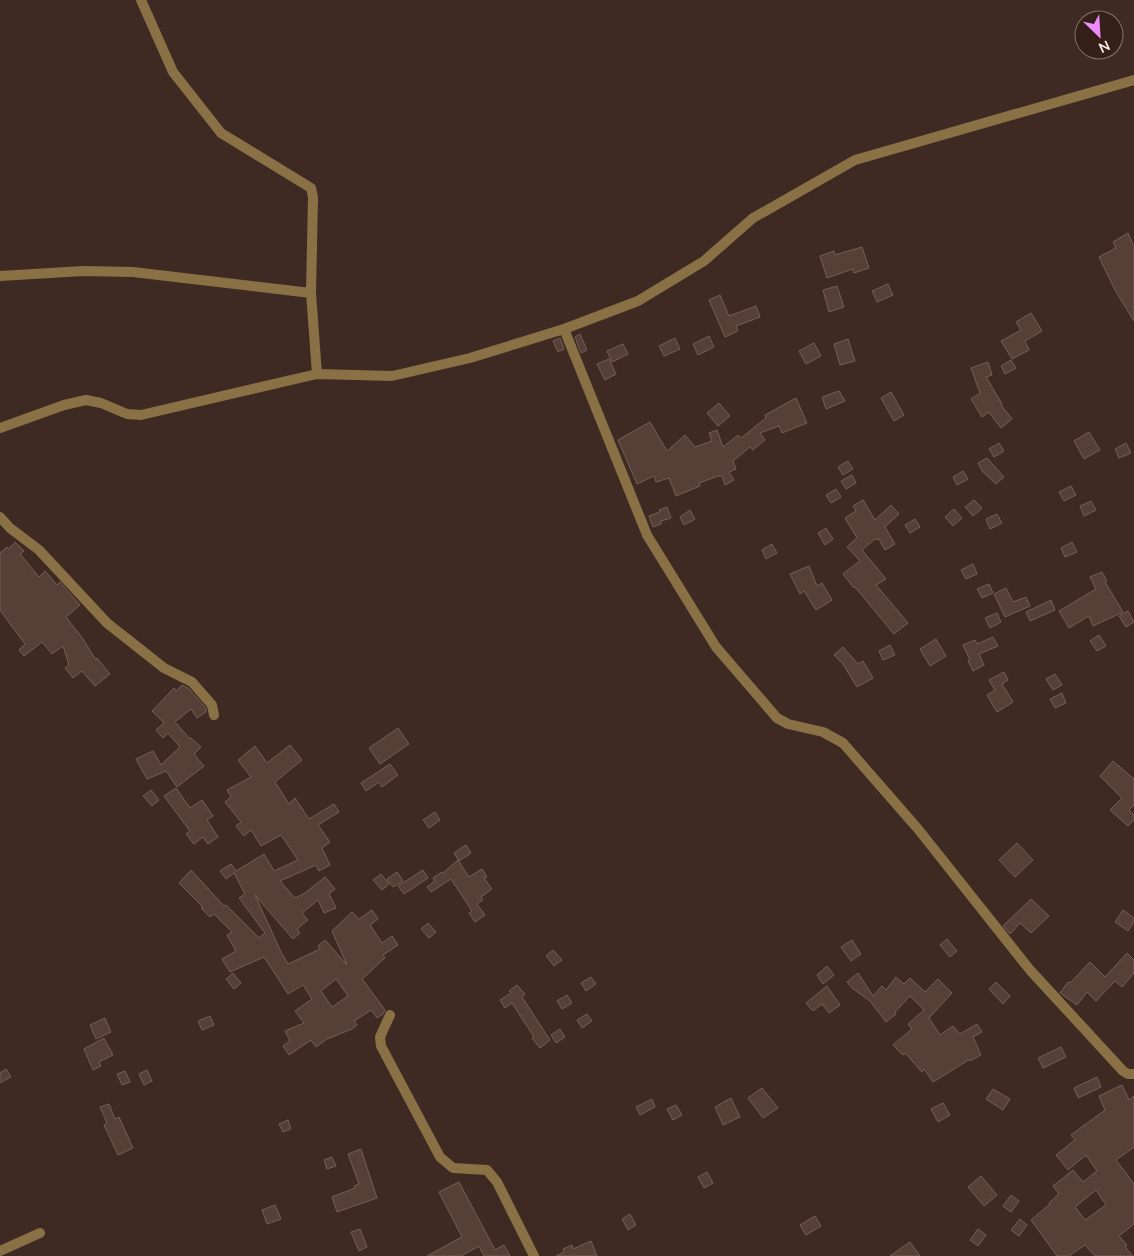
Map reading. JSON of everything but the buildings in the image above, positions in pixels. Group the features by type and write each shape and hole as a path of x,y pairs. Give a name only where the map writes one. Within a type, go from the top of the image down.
{"street":[{"path":"141,0 173,72 221,133 311,188 313,197 311,293 317,374"},
{"path":"0,428 64,405 86,400 102,403 127,414 141,415 317,374 392,376 470,358 564,328 638,301 704,261 753,218 855,160 1134,80"},
{"path":"0,276 83,271 134,272 311,293"},
{"path":"564,328 647,535 716,647 778,718 788,724 823,732 843,743 918,829 1030,970 1123,1071 1128,1074 1134,1074"},
{"path":"0,517 10,528 39,550 107,624 164,668 192,682 212,704 214,715"},
{"path":"390,1015 380,1037 381,1046 440,1157 453,1168 487,1170 497,1182 534,1256"},
{"path":"0,1251 40,1233"}]}
